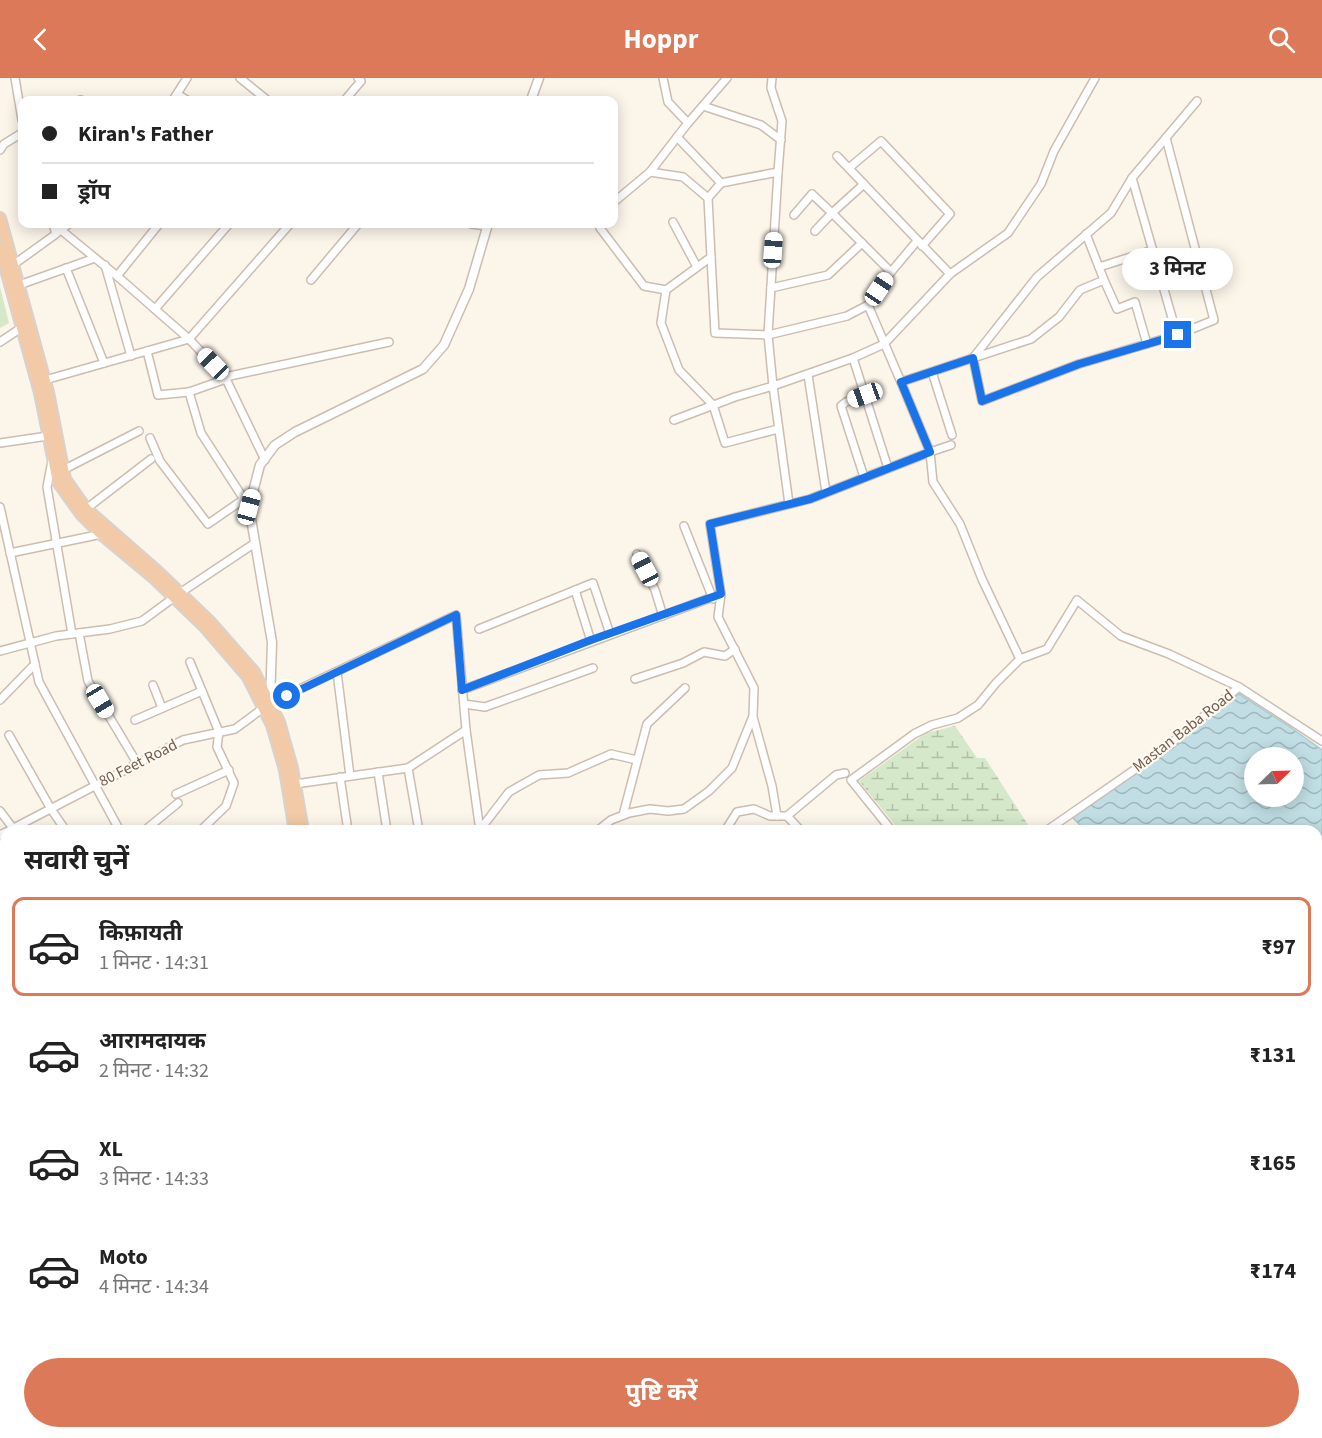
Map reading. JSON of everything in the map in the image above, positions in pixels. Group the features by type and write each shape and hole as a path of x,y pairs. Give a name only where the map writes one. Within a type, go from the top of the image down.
{"highway":[{"path":"0,218 6,267 19,285 58,482 81,514 102,534 177,595"},
{"path":"0,248 45,380 65,479 86,509 177,595 248,676 279,722 295,784 302,825"},
{"path":"267,706 285,770 294,825"}],"street":[{"path":"176,96 187,78"},
{"path":"240,78 260,96"},
{"path":"348,96 361,81 358,78"},
{"path":"532,96 539,78"},
{"path":"663,78 668,102 688,123"},
{"path":"618,199 650,172 688,123 728,78"},
{"path":"772,78 771,88 782,122 768,335 789,504"},
{"path":"674,420 808,375 884,344 950,274 1008,233 1041,184 1054,151 1095,78"},
{"path":"18,80 20,96"},
{"path":"973,358 1037,277 1111,213 1132,178 1197,101"},
{"path":"703,106 761,125 781,140"},
{"path":"0,150 4,144 18,135"},
{"path":"677,137 721,183"},
{"path":"973,358 982,401 1079,364 1178,335 1214,320 1166,138"},
{"path":"778,172 721,183 708,198 715,333 768,335 847,316 868,305 891,272 950,214 881,141 849,168"},
{"path":"837,156 950,274"},
{"path":"650,172 683,177 708,198"},
{"path":"1132,178 1178,335"},
{"path":"815,231 864,184"},
{"path":"794,215 812,194 891,272"},
{"path":"673,222 697,267"},
{"path":"56,228 117,276 189,339 225,378 265,459"},
{"path":"6,267 64,228"},
{"path":"117,276 156,228"},
{"path":"155,309 226,228"},
{"path":"45,380 189,339 286,228"},
{"path":"311,280 355,228"},
{"path":"150,438 160,461 208,524 246,503 260,465 275,445 295,432 423,369 444,345 469,289 486,228"},
{"path":"600,228 644,286 666,290"},
{"path":"1086,234 1117,309 1135,303 1147,344"},
{"path":"771,288 828,275 862,243"},
{"path":"1099,267 1153,250"},
{"path":"711,257 666,290 661,323 679,370 714,405 724,443 778,429"},
{"path":"19,285 95,258"},
{"path":"105,266 131,356"},
{"path":"66,268 104,363"},
{"path":"901,382 1031,339 1059,317 1080,290 1104,280"},
{"path":"868,305 930,452 933,482 960,524 982,579 1020,659"},
{"path":"0,342 26,326"},
{"path":"147,351 158,395 189,392 225,378 389,342"},
{"path":"853,358 888,468"},
{"path":"932,372 951,435"},
{"path":"808,375 826,492"},
{"path":"189,392 201,433 246,503 272,642 267,706"},
{"path":"864,477 841,406 865,395"},
{"path":"63,470 139,431"},
{"path":"0,443 48,436"},
{"path":"777,816 772,786 753,716 754,688 718,617 721,594 710,524 789,504 951,446"},
{"path":"53,459 47,488 75,634 88,681 137,763"},
{"path":"86,509 151,459"},
{"path":"0,507 4,543 10,553 39,682 117,825"},
{"path":"684,526 712,598 719,608"},
{"path":"10,553 102,534"},
{"path":"0,651 142,621 255,543"},
{"path":"637,554 655,590 663,616"},
{"path":"479,629 593,583 610,634"},
{"path":"575,590 591,640"},
{"path":"479,825 462,690 591,640 721,594"},
{"path":"887,825 851,780 914,734 932,724 958,718 978,705 1020,659 1047,649 1077,600 1121,636 1169,654 1239,687"},
{"name":"80 Feet Road","path":"21,825 183,740 235,729 267,706 456,615 462,690"},
{"path":"635,679 683,663 704,652 725,656 735,649"},
{"path":"190,662 219,732 217,747 234,783 226,806 206,825"},
{"path":"0,700 35,664"},
{"path":"464,704 485,707 593,668"},
{"path":"337,672 350,776"},
{"path":"153,686 162,708"},
{"name":"Mastan Baba Road","path":"1055,825 1163,750 1239,687 1322,741"},
{"path":"623,815 647,724 686,688"},
{"path":"135,720 202,691"},
{"path":"605,825 623,815 650,809 668,811 684,809 709,791 732,768 753,716"},
{"path":"295,784 408,768 466,730"},
{"path":"9,735 62,825"},
{"path":"484,825 509,792 539,775 568,773 611,754 637,760"},
{"path":"408,768 418,825"},
{"path":"176,794 229,770"},
{"path":"378,772 386,825"},
{"path":"729,825 737,812 754,809 770,816 787,816 836,775 845,773"},
{"path":"339,777 347,825"},
{"path":"151,825 178,803"},
{"path":"0,811 7,825"},
{"path":"787,816 795,825"}],"green space":[{"path":"0,287 9,323 0,328"},
{"path":"955,726 977,758 985,758 1028,825 895,825 859,781 926,733"}],"water":[{"path":"1239,694 1322,750 1322,825 1080,825 1070,815"}],"route":[{"path":"287,696 456,615 462,690 591,640 721,594 710,524 810,499 930,452 901,382 973,358 982,401 1079,364 1178,335"}]}
